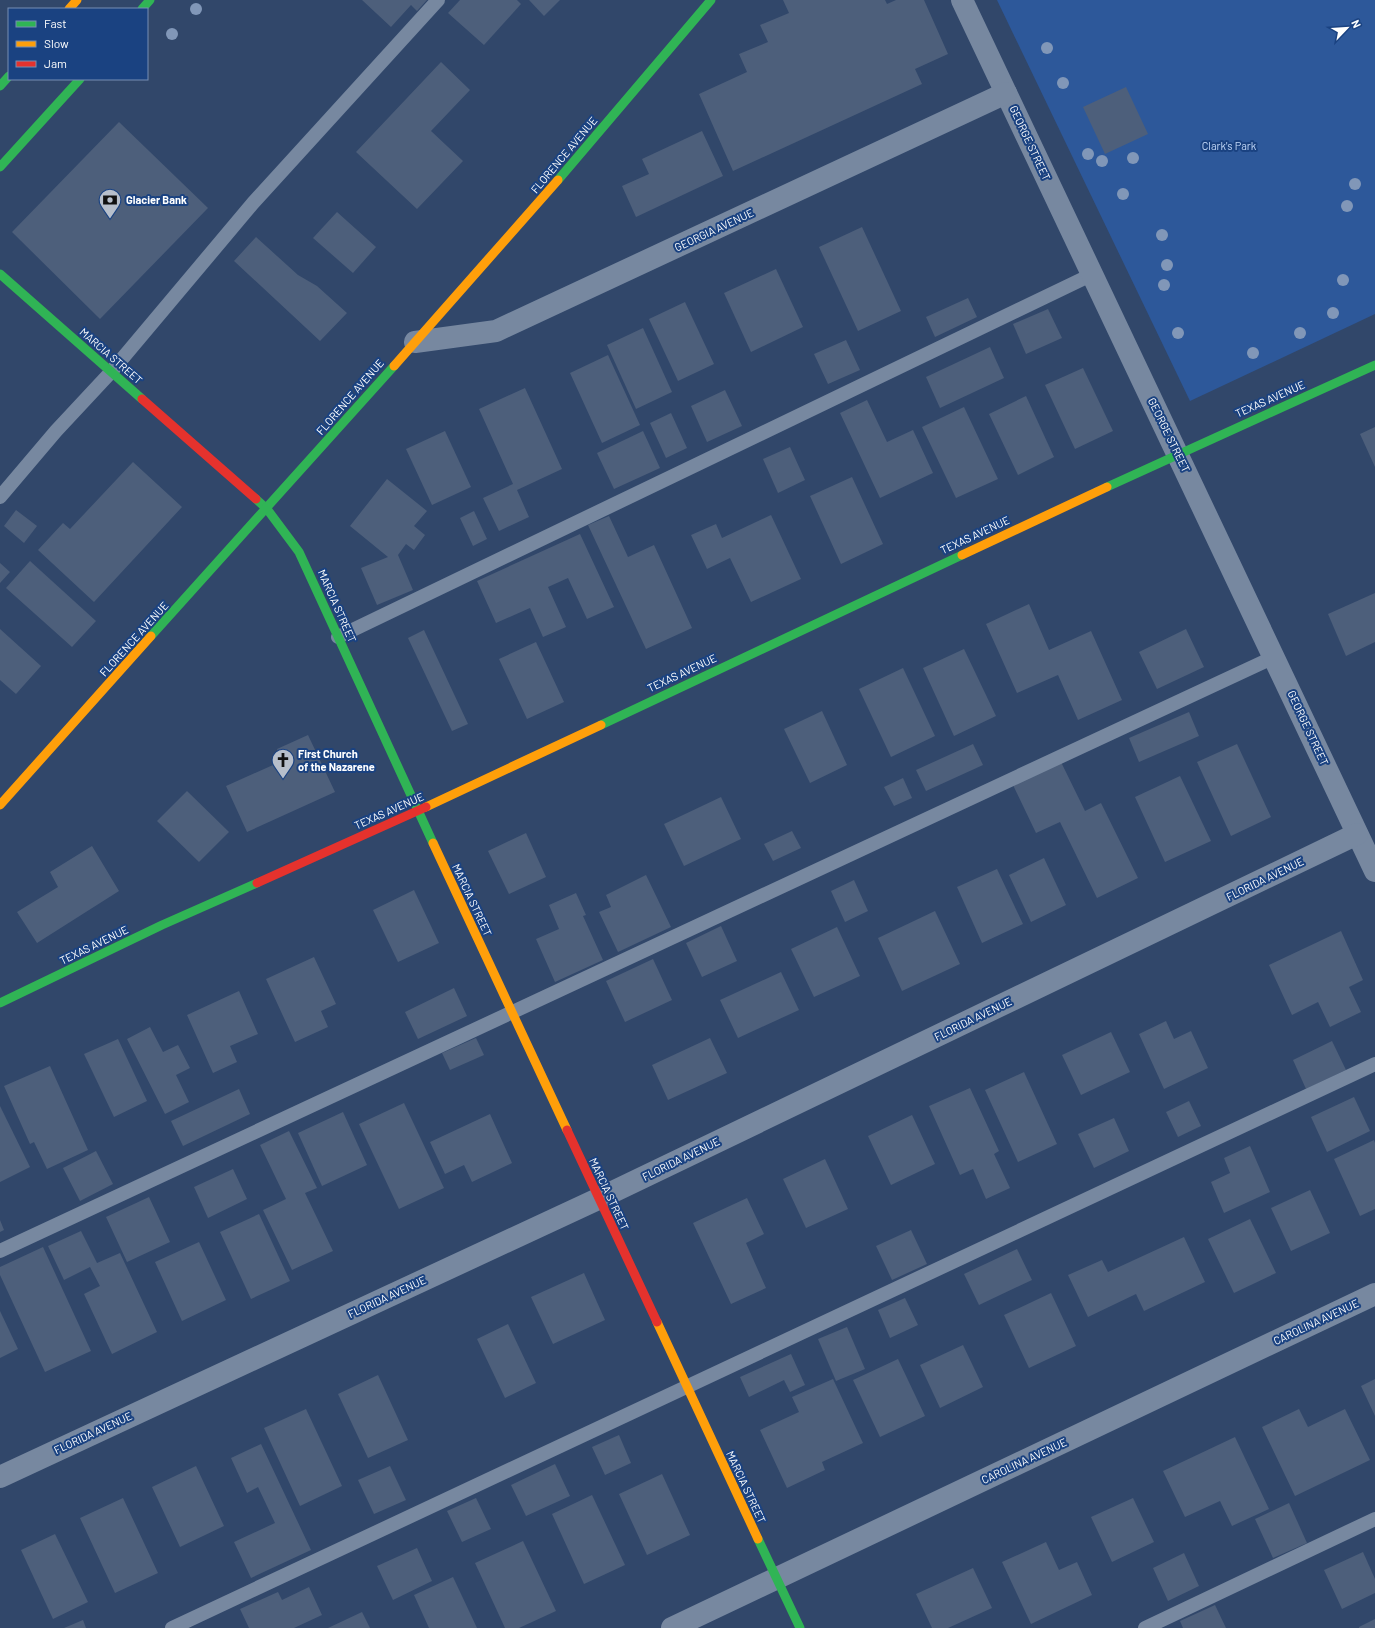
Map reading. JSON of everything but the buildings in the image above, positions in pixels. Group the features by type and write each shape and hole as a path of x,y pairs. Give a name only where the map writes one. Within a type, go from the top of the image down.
{"street":[{"path":"70,8 77,0"},
{"path":"143,8 150,0"},
{"name":"FLORENCE AVENUE","path":"0,805 516,230 712,0"},
{"name":"GEORGE STREET","path":"962,0 1375,871"},
{"path":"0,86 8,77"},
{"path":"0,167 79,80"},
{"name":"GEORGIA AVENUE","path":"415,342 496,331 1006,93"},
{"name":"MARCIA STREET","path":"0,274 267,509 299,552 598,1199 800,1628"},
{"name":"TEXAS AVENUE","path":"0,1003 162,925 418,811 1178,453 1375,364"},
{"name":"FLORIDA AVENUE","path":"0,1477 598,1199 1357,834"},
{"name":"CAROLINA AVENUE","path":"672,1628 1375,1294"}],"lane":[{"path":"0,497 56,431 112,372 253,203 438,0"},
{"path":"338,637 1093,274"},
{"path":"0,1251 1274,658"},
{"path":"172,1628 1375,1064"},
{"path":"1145,1628 1375,1519"}],"green space":[{"name":"Clark's Park","path":"997,0 1375,0 1375,314 1190,401"}],"traffic: fast":[{"path":"143,8 150,0"},
{"path":"558,180 711,0"},
{"path":"0,86 8,77"},
{"path":"0,167 79,80"},
{"path":"0,274 142,399"},
{"path":"1107,487 1375,365"},
{"path":"151,636 394,366"},
{"path":"256,499 267,509 299,552 433,843"},
{"path":"601,725 962,555"},
{"path":"0,1003 162,925 257,883"},
{"path":"758,1539 800,1628"}],"traffic: slow":[{"path":"70,8 77,0"},
{"path":"394,366 558,180"},
{"path":"962,555 1107,487"},
{"path":"0,805 151,636"},
{"path":"426,807 601,725"},
{"path":"433,843 567,1130"},
{"path":"657,1322 758,1539"}],"traffic: jam":[{"path":"142,399 256,499"},
{"path":"257,883 426,807"},
{"path":"567,1130 657,1322"}],"place":[{"name":"Glacier Bank","path":"110,220"},
{"name":"First Church of the Nazarene","path":"283,780"}]}
